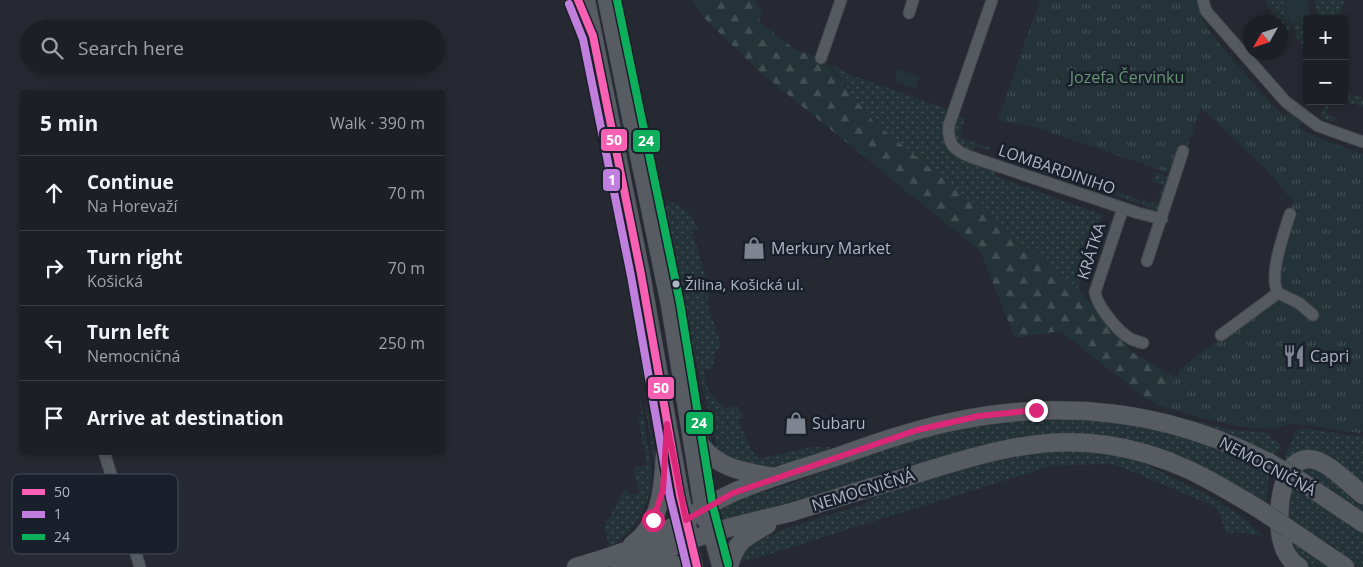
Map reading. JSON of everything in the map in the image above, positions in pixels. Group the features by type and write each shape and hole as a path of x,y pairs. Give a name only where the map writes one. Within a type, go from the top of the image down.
{"main road":[{"path":"578,0 593,36"},
{"path":"586,0 654,342 667,424 690,540"},
{"path":"607,0 670,305 703,509 709,534"},
{"name":"NEMOCNIČNÁ","path":"624,561 633,548 703,509 733,493 776,477 917,430 949,422 996,414 1052,409 1113,413 1174,425 1225,441 1296,478 1363,523"},
{"path":"624,561 636,541 646,530 659,505 663,490 667,424"},
{"path":"689,425 704,449 720,463 736,470 776,477"},
{"name":"NEMOCNIČNÁ","path":"624,561 709,534 988,453 1032,444 1058,442 1106,445 1147,453 1186,467 1212,480 1262,511 1340,565"},
{"path":"1298,567 1287,554 1282,541 1280,514 1284,481 1290,469 1297,462 1309,459 1322,463 1363,495"},
{"path":"729,567 732,552 749,534 793,511"},
{"path":"576,567 624,561 662,561 682,567"}],"street":[{"path":"821,58 841,0"},
{"path":"909,13 913,0"},
{"name":"LOMBARDINIHO","path":"992,0 949,125 949,139 959,152 1123,208 1162,219"},
{"path":"1203,0 1206,11 1286,102 1318,126 1363,142"},
{"path":"600,66 620,61"},
{"path":"1147,261 1183,151"},
{"path":"625,194 646,190"},
{"name":"KRÁTKA","path":"1123,208 1095,292 1100,306 1121,330 1131,339 1143,343"},
{"path":"1290,214 1276,259 1275,287 1278,292 1299,303 1313,315"},
{"path":"1221,335 1278,292"},
{"path":"105,455 111,474"},
{"path":"709,534 718,567"},
{"path":"690,540 698,567"},
{"path":"136,554 140,567"}],"green space":[{"path":"566,0 572,0 573,3 599,117 615,173 609,189 581,48"},
{"path":"693,0 755,0 762,10 759,22 796,50 823,59 874,122 1078,289 1132,352 1176,378 1159,406 1060,331 1015,338 980,251 761,73 702,16"},
{"name":"Jozefa Červinku","path":"1040,0 1197,0 1205,25 1272,105 1285,116 1291,112 1302,122 1299,128 1316,137 1363,154 1363,431 1360,433 1289,423 1278,427 1245,427 1226,424 1159,406 1181,368 1278,296 1280,258 1293,202 1268,171 1201,108 1186,151 1173,174 1021,123 1020,126 998,119"},
{"path":"1266,0 1283,0 1287,15 1275,15 1268,7"},
{"path":"1283,0 1307,0 1311,15 1303,15 1303,22 1290,25"},
{"path":"1314,0 1344,0 1340,15 1318,15"},
{"path":"1303,22 1303,45 1297,38 1293,25"},
{"path":"829,64 856,77 950,110 946,139 996,169 995,176 1103,215 1078,289 1058,276 874,122"},
{"path":"898,69 920,77 916,89 894,81"},
{"path":"615,71 634,171 631,169 612,73"},
{"path":"1348,93 1363,98 1363,107 1348,102"},
{"path":"1325,105 1329,105 1326,114 1336,118 1335,122 1323,118 1321,115"},
{"path":"958,116 965,119 959,137 990,148 990,151 975,146 972,154 957,143 954,131 955,117"},
{"path":"1157,173 1172,178 1158,214 1149,213 1150,208 1142,205 1143,200 1157,204 1163,185 1152,181 1154,174"},
{"path":"1093,184 1116,191 1115,195 1092,187"},
{"path":"1118,192 1141,200 1139,204 1117,196"},
{"path":"669,202 683,207 698,228 692,231 710,291 707,302 721,344 716,352 712,368 704,370 710,392 725,409 735,406 745,417 738,420 751,450 759,459 811,447 830,447 831,449 768,467 740,464 716,452 716,442 690,336 683,287 660,212 661,208"},
{"path":"623,226 625,227 640,322 645,380 643,381 621,231"},
{"path":"685,337 713,447 697,425 688,372"},
{"path":"639,400 641,401 651,467 650,491 636,523 610,548 604,526 624,491 627,490 630,495 639,493 633,469 647,465 638,419 642,417"},
{"path":"645,404 648,410 657,464 655,468"},
{"path":"1015,417 1115,419 1204,441 1269,472 1266,504 1084,436 730,521 723,520 721,510 737,500 793,483 922,437"},
{"path":"1187,419 1233,430 1268,433 1281,446 1276,457 1234,437"},
{"path":"1302,428 1363,437 1363,490 1326,460 1288,464 1283,461 1296,431"},
{"path":"1038,450 1112,452 1148,465 1211,497 1239,515 1264,536 1236,532 1226,534 1217,507 1113,464 1051,466 740,563 743,554 758,540 784,529 864,504 878,495 927,477"},
{"path":"1311,465 1363,502 1363,514 1297,469"},
{"path":"1290,482 1363,529 1363,567 1357,567 1286,517"},
{"path":"1287,538 1331,567 1306,567"}],"transit line":[{"name":"50","path":"578,0 593,36 641,274 680,495 697,567"},
{"name":"24","path":"617,0 680,303 713,507 728,564"},
{"name":"1","path":"569,4 583,39 631,276 670,497 687,567"}],"place":[{"name":"Merkury Market","path":"754,248"},
{"name":"Žilina, Košická ul.","path":"676,284"},
{"name":"Capri","path":"1294,356"},
{"name":"Subaru","path":"796,423"}],"route":[{"path":"653,520 663,490 667,424 686,520 733,493 917,430 979,416 1036,410"}]}
